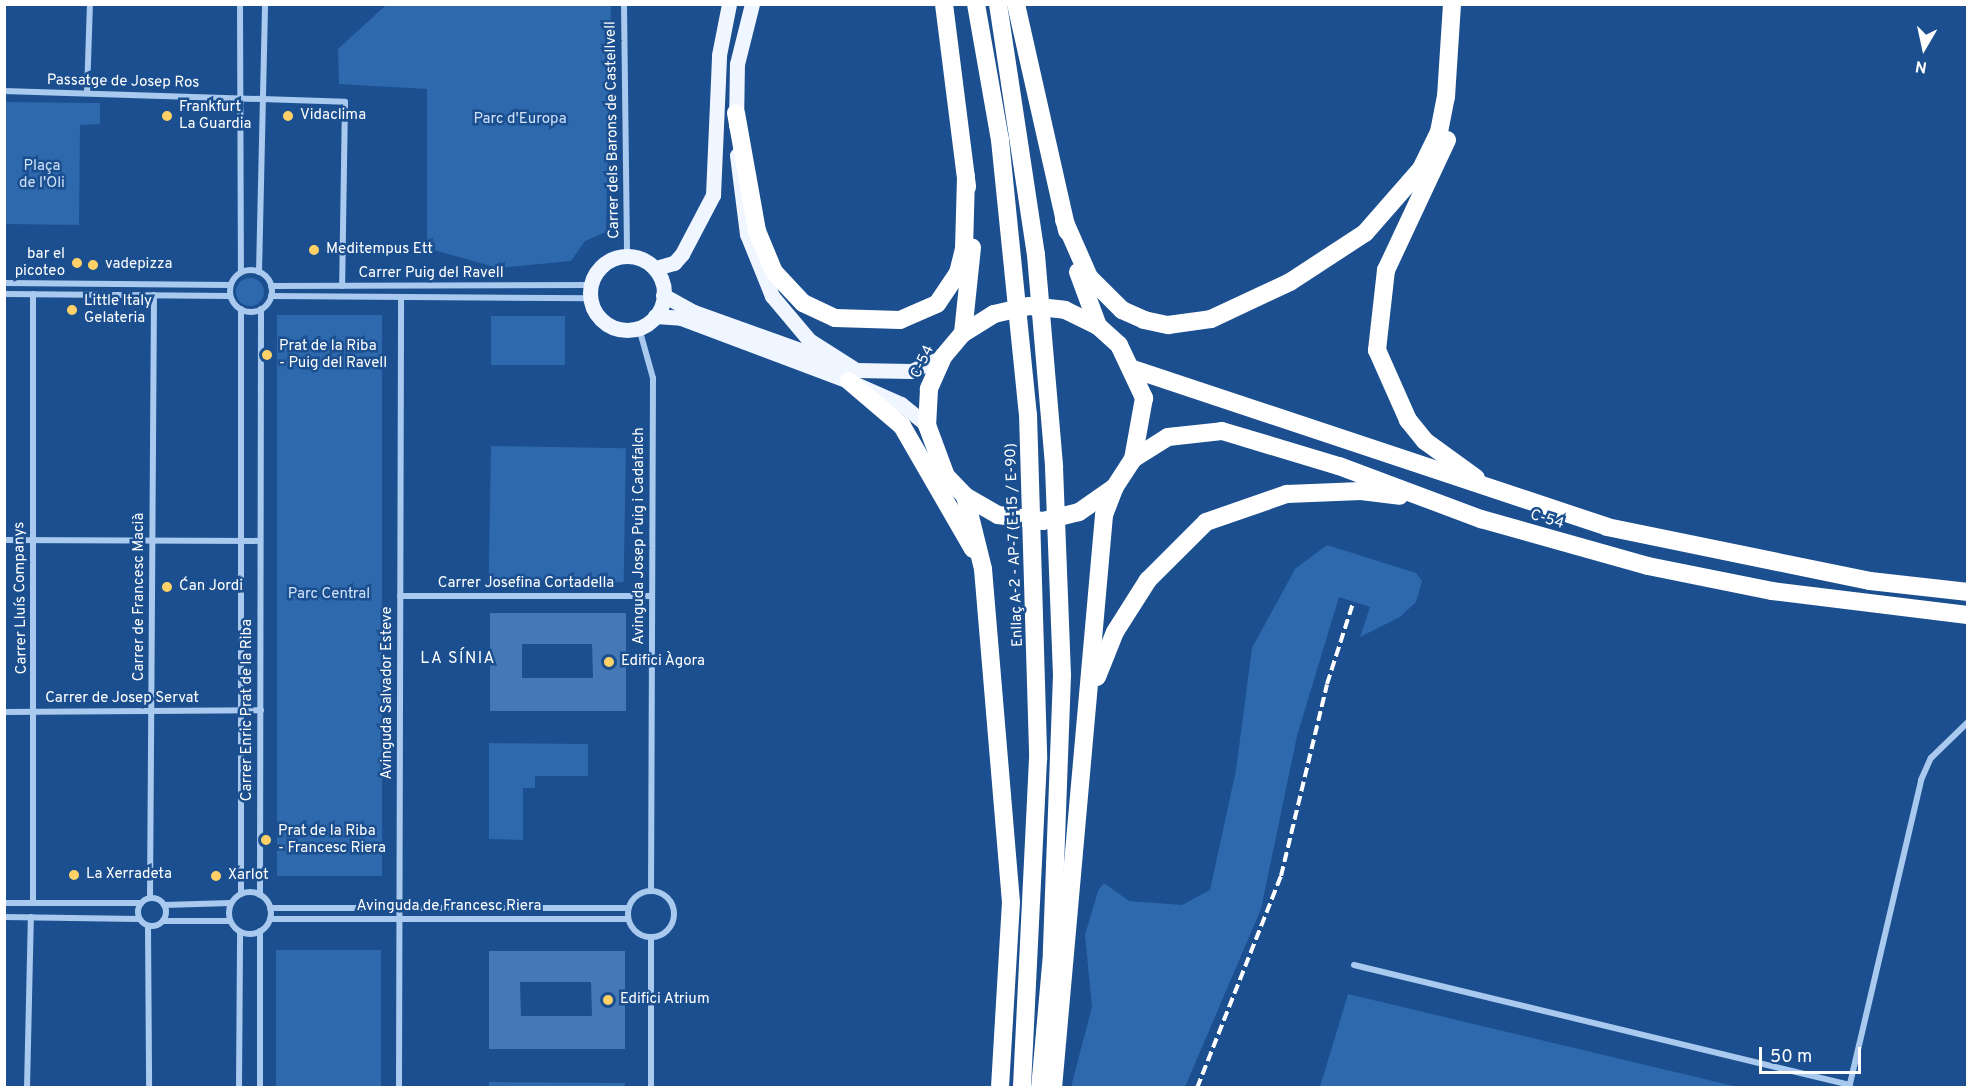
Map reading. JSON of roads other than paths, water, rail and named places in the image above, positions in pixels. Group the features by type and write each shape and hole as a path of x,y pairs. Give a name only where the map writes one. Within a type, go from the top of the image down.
{"highway":[{"path":"944,4 966,177 971,287 963,333"},
{"name":"Enllaç A-2 - AP-7 (E-15 / E-90)","path":"976,4 1000,140 1028,414 1038,759 1022,1088"},
{"path":"998,4 1036,255 1054,467 1062,754 1040,1088"},
{"path":"1016,4 1064,220 1098,326"},
{"path":"1064,220 1089,277 1122,310 1144,320 1168,324 1210,320 1290,282 1365,233 1421,169 1442,120 1452,4"},
{"path":"1465,4 1451,128 1386,270 1377,350 1397,403 1425,441 1510,499"},
{"path":"736,113 757,231 774,272 803,303 835,318 900,320 937,304 958,273 964,249 966,177"},
{"name":"C-54","path":"1029,306 1065,310 1098,326 1133,369 1144,398 1133,459 1115,487 1079,512 1043,521 999,515 965,496 946,476 927,425 929,389 943,357 963,333 994,314 1029,306"},
{"name":"C-54","path":"1133,369 1335,432 1510,499 1724,554 1968,592"},
{"path":"852,376 902,426 983,569"},
{"name":"C-54","path":"1133,459 1168,436 1222,431 1432,500 1648,566 1773,591 1968,615"},
{"path":"1053,1088 1104,515 1115,487"},
{"path":"1088,705 1130,605 1166,559 1206,522 1256,501 1299,493 1361,491 1432,500"},
{"path":"965,496 983,569 1011,902 1000,1088"}],"main road":[{"path":"656,268 663,295 656,316 639,328 608,324 591,291 603,266 627,256 656,268 674,263 682,254 713,195 719,55 729,4"},
{"path":"752,4 737,64 736,113 738,191 757,267 787,319 852,376"},
{"path":"663,295 694,312 852,376 901,404 927,425"},
{"path":"656,316 681,318 852,376 911,371 943,357"}],"street":[{"path":"87,93 90,4"},
{"path":"240,4 241,272 230,285 230,296 241,309 261,309 271,296 271,286 260,272 265,4"},
{"name":"Carrer dels Barons de Castellvell","path":"624,4 627,256"},
{"name":"Passatge de Josep Ros","path":"4,92 241,97 345,102 342,286"},
{"path":"241,272 260,272"},
{"path":"4,283 230,285"},
{"name":"Carrer Puig del Ravell","path":"271,286 591,291"},
{"name":"Carrer Puig del Ravell","path":"271,296 401,298 591,291"},
{"path":"4,294 230,296"},
{"name":"Carrer Lluís Companys","path":"33,294 33,902"},
{"name":"Carrer de Francesc Macià","path":"150,898 154,295"},
{"name":"Avinguda Salvador Esteve","path":"399,1088 401,298"},
{"name":"Carrer Enric Prat de la Riba","path":"241,309 241,894"},
{"name":"Carrer Enric Prat de la Riba","path":"260,895 261,309"},
{"name":"Avinguda Josep Puig i Cadafalch","path":"639,328 653,378 651,891"},
{"path":"4,540 260,541"},
{"name":"Carrer Josefina Cortadella","path":"400,596 652,596"},
{"name":"Carrer de Josep Servat","path":"4,712 261,710"},
{"path":"1354,965 1849,1086 1921,780 1931,758 1968,722"},
{"path":"651,891 668,899 674,914 668,929 651,937 635,931 628,919 628,908 638,894 651,891"},
{"path":"4,903 141,903 150,898 164,905 231,903 241,894 260,895 270,908 270,919 260,931 260,1088"},
{"path":"139,919 141,903"},
{"path":"231,903 230,921 240,932 239,1088"},
{"path":"163,921 164,905"},
{"name":"Avinguda de Francesc Riera","path":"270,908 628,908"},
{"path":"4,917 139,919 148,926"},
{"path":"27,1088 31,917"},
{"name":"Avinguda de Francesc Riera","path":"270,919 628,919"},
{"path":"148,926 163,921 230,921"},
{"path":"148,926 149,1088"},
{"path":"240,932 260,931"},
{"path":"651,937 651,1088"}],"railway":[{"path":"1197,1088 1281,876 1327,684 1353,603"}],"place":[{"name":"Frankfurt La Guardia","path":"167,116"},
{"name":"Vidaclima","path":"288,116"},
{"name":"Meditempus Ett","path":"314,250"},
{"name":"bar el picoteo","path":"77,263"},
{"name":"vadepizza","path":"93,265"},
{"name":"Little Italy Gelateria","path":"72,310"},
{"name":"Prat de la Riba - Puig del Ravell","path":"267,355"},
{"name":"C´an Jordi","path":"167,587"},
{"name":"Edifici Àgora","path":"609,662"},
{"name":"Prat de la Riba - Francesc Riera","path":"266,840"},
{"name":"La Xerradeta","path":"74,875"},
{"name":"Xarlot","path":"216,876"},
{"name":"Edifici Atrium","path":"608,1000"}],"district":[{"name":"LA SÍNIA","path":"458,659"}],"park label":[{"name":"Parc d'Europa","path":"520,120"},
{"name":"Plaça de l'Oli","path":"42,174"},
{"name":"Parc Central","path":"329,595"}]}
